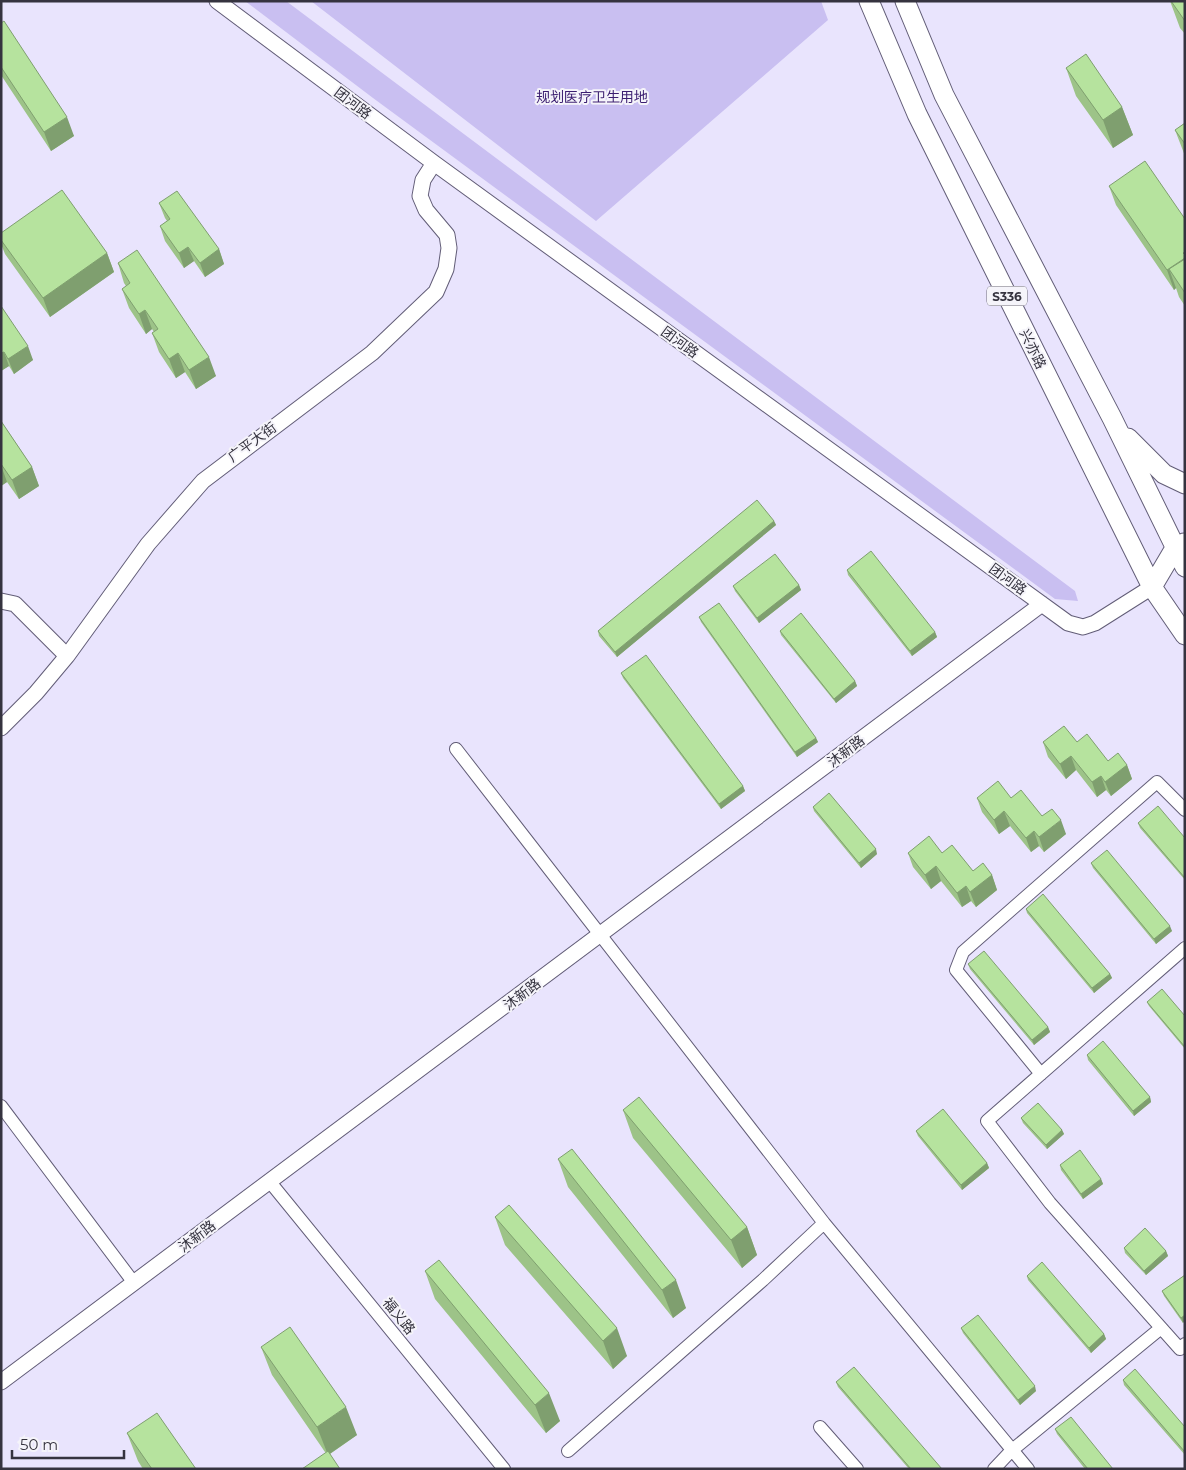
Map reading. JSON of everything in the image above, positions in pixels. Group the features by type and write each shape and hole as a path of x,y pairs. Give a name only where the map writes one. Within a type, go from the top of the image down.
{"main road":[{"name":"兴亦路","path":"869,1 916,114 1152,587 1185,635"},
{"name":"S336","path":"905,1 944,95 1180,545 1185,567"},
{"path":"1112,418 1135,446 1164,474 1185,484"},
{"path":"1152,587 1180,545"},
{"path":"1152,587 1185,575"}],"street":[{"name":"团河路","path":"217,1 434,163 1068,623 1083,626 1095,623 1117,611 1152,587"},
{"name":"广平大街","path":"1,728 36,693 66,656 148,544 203,481 372,353 436,292 446,269 449,248 447,235 426,210 420,196 423,180 434,163"},
{"path":"1,601 14,604 66,656"},
{"name":"沐新路","path":"1,1382 1042,604"},
{"path":"456,749 824,1223 1028,1469"},
{"path":"1042,1074 956,970 963,952 1157,782 1185,810"},
{"path":"1183,1350 1161,1328 1050,1203 987,1121 1185,948"},
{"path":"1,1106 134,1283"},
{"name":"福义路","path":"270,1182 504,1469"},
{"path":"568,1451 763,1280 824,1223"},
{"path":"994,1469 1011,1450 1161,1328"},
{"path":"820,1427 857,1469"}],"green space":[{"path":"245,1 286,1 1075,591 1078,601 1055,599 373,98"},
{"name":"规划医疗卫生用地","path":"311,1 821,1 828,20 596,221"}],"building":[{"path":"1171,1 1185,1 1185,21"},
{"path":"4,21 67,117 44,132 1,67 1,23"},
{"path":"1086,54 1122,107 1103,120 1066,68"},
{"path":"1185,123 1185,144 1175,130"},
{"path":"1145,161 1185,219 1185,252 1183,253 1185,258 1167,270 1109,186"},
{"path":"62,190 107,253 43,298 1,240 1,233"},
{"path":"177,191 219,249 200,263 188,247 179,253 160,226 170,219 159,203"},
{"path":"137,250 209,357 189,370 178,353 169,359 152,333 158,329 145,310 139,314 122,289 130,283 118,263"},
{"path":"1185,259 1185,293 1169,269"},
{"path":"1,306 28,346 8,359 4,352 1,353"},
{"path":"1,421 32,467 12,480 1,464"},
{"path":"757,500 774,521 615,652 598,631"},
{"path":"871,551 935,632 910,651 847,570"},
{"path":"775,554 799,585 757,618 733,586"},
{"path":"719,603 816,738 795,752 699,617"},
{"path":"801,613 855,681 834,699 780,631"},
{"path":"646,655 743,786 719,804 621,673"},
{"path":"1064,726 1077,742 1087,734 1108,761 1118,753 1127,765 1105,782 1101,776 1092,782 1071,756 1060,764 1043,742"},
{"path":"998,781 1011,798 1021,790 1042,816 1052,809 1061,820 1039,837 1034,831 1026,838 1004,811 994,820 977,798"},
{"path":"829,793 876,849 859,863 813,807"},
{"path":"1158,806 1185,838 1185,878 1138,823"},
{"path":"929,836 942,853 952,845 973,871 983,863 992,875 970,892 966,886 957,893 936,866 925,875 908,853"},
{"path":"1107,850 1170,926 1154,939 1091,863"},
{"path":"1043,894 1110,974 1092,988 1026,909"},
{"path":"984,951 1048,1027 1032,1040 968,964"},
{"path":"1162,989 1185,1016 1185,1047 1147,1002"},
{"path":"1103,1041 1150,1097 1133,1111 1087,1055"},
{"path":"639,1097 747,1227 731,1240 623,1110"},
{"path":"1038,1103 1062,1130 1046,1145 1021,1118"},
{"path":"943,1109 987,1163 961,1185 916,1131"},
{"path":"572,1149 676,1280 662,1290 558,1159"},
{"path":"1080,1150 1101,1179 1081,1194 1060,1165"},
{"path":"509,1205 617,1328 603,1341 495,1217"},
{"path":"1145,1228 1166,1251 1144,1271 1124,1248"},
{"path":"439,1260 549,1393 535,1405 425,1271"},
{"path":"1042,1262 1104,1334 1089,1348 1027,1276"},
{"path":"1185,1275 1185,1315 1181,1318 1162,1291"},
{"path":"978,1315 1035,1386 1018,1400 961,1328"},
{"path":"290,1327 346,1407 317,1427 261,1347"},
{"path":"854,1367 942,1469 911,1469 836,1382"},
{"path":"1135,1369 1185,1427 1185,1452 1123,1380"},
{"path":"157,1413 196,1469 152,1469 127,1433"},
{"path":"1071,1417 1113,1469 1088,1469 1055,1429"},
{"path":"328,1451 340,1469 302,1469"}]}
